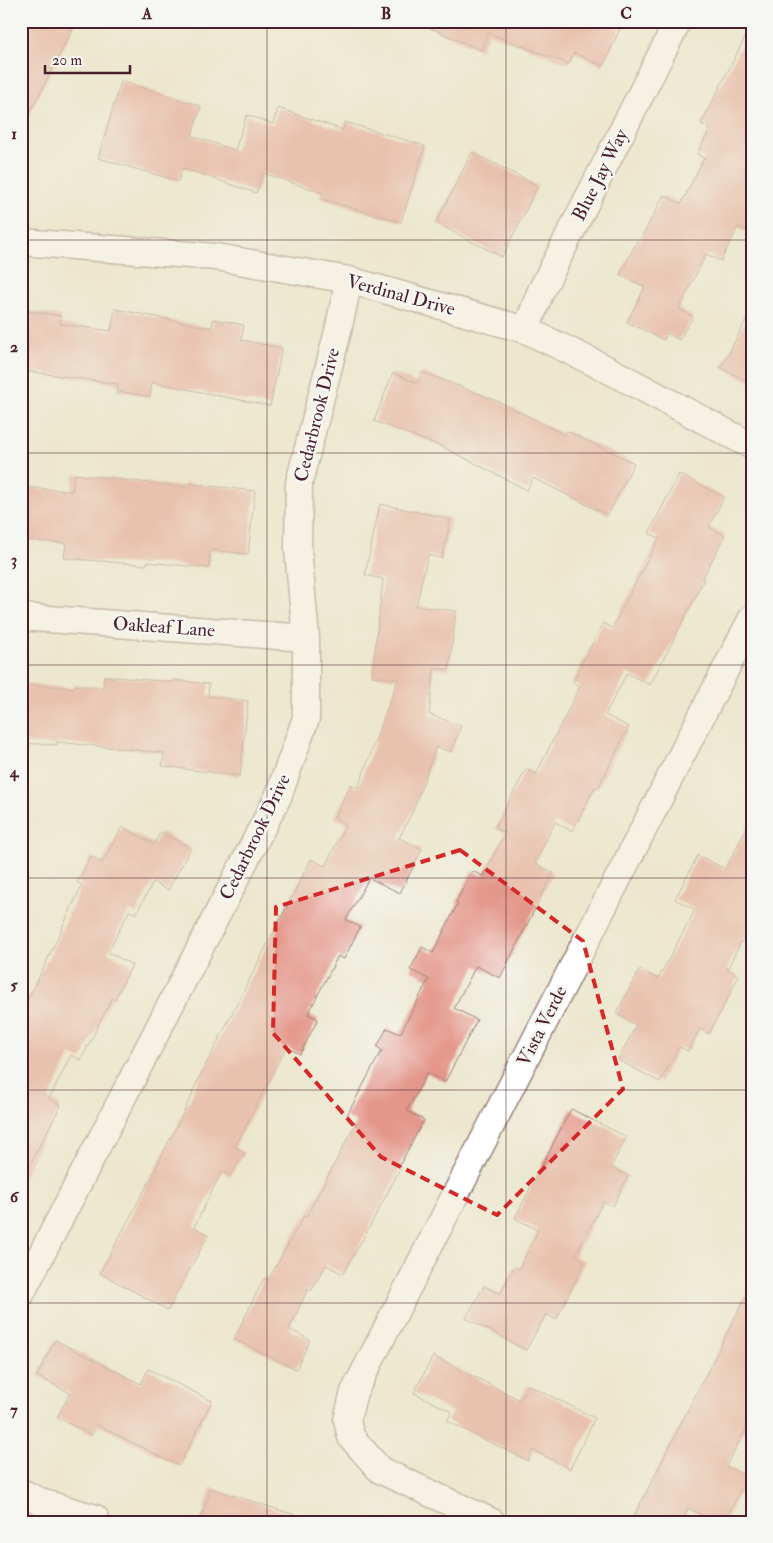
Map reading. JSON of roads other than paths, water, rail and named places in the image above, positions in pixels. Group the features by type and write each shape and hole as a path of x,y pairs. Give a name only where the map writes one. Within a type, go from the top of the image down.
{"street":[{"name":"Blue Jay Way","path":"526,330 540,292 678,21"},
{"name":"Verdinal Drive","path":"21,242 216,257 349,280 526,330 605,368 752,446"},
{"name":"Cedarbrook Drive","path":"21,1294 278,797 306,718 306,638 298,549 299,483 338,331 349,280"},
{"name":"Oakleaf Lane","path":"21,617 306,638"},
{"name":"Vista Verde","path":"492,1522 380,1470 351,1437 347,1420 354,1392 752,618"},
{"path":"21,1492 44,1503 95,1518"}]}
